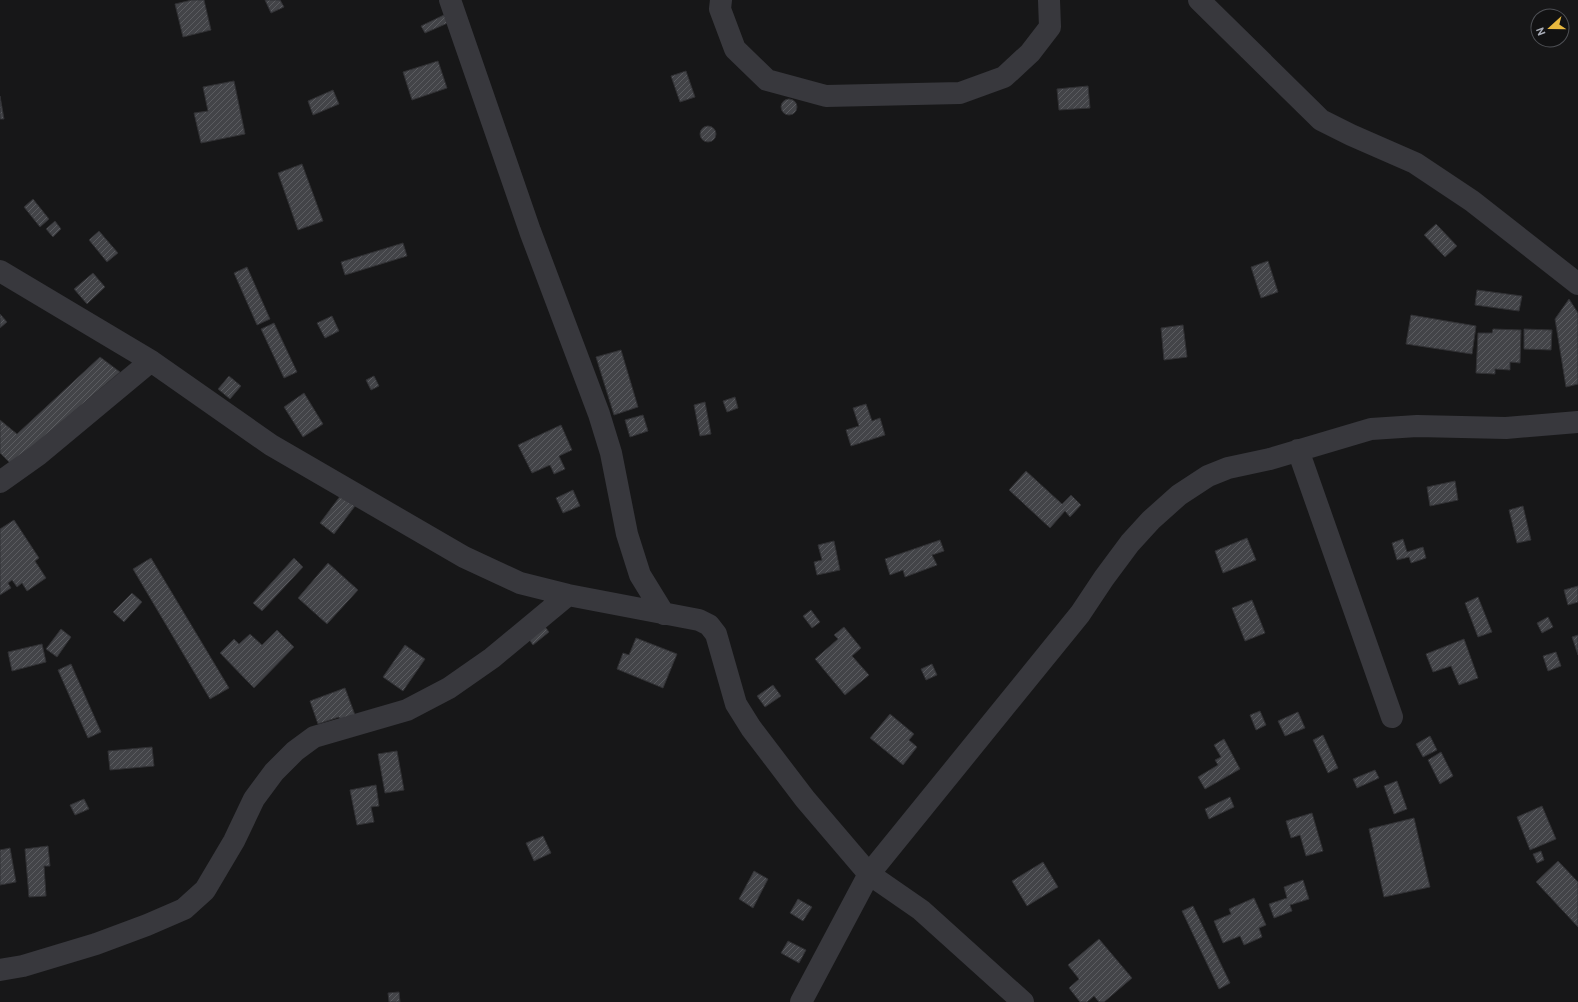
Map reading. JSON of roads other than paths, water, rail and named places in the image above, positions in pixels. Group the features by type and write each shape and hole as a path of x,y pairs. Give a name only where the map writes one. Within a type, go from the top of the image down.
{"street":[{"path":"450,0 530,231 599,414 611,453 627,534 640,575 664,614"},
{"path":"721,0 720,9 734,49 767,80 826,96 960,93 1004,77 1030,53 1050,27 1049,0"},
{"path":"1199,0 1321,120 1415,163 1472,201 1578,284"},
{"path":"0,271 151,361 271,445 451,550 520,583 568,595 699,620 708,625 716,634 736,704 751,728 805,799 869,874 921,910 1023,1002"},
{"path":"0,482 38,455 151,361"},
{"path":"801,1002 869,874 1080,614 1112,566 1151,520 1179,495 1208,476 1228,468 1270,459 1371,429 1417,426 1506,428 1578,422"},
{"path":"1298,450 1392,717"},
{"path":"617,604 640,575"},
{"path":"0,970 23,966 96,944 184,909 205,890 234,840 254,799 274,772 295,751 314,736 407,710 449,688 492,658 568,595"}]}
